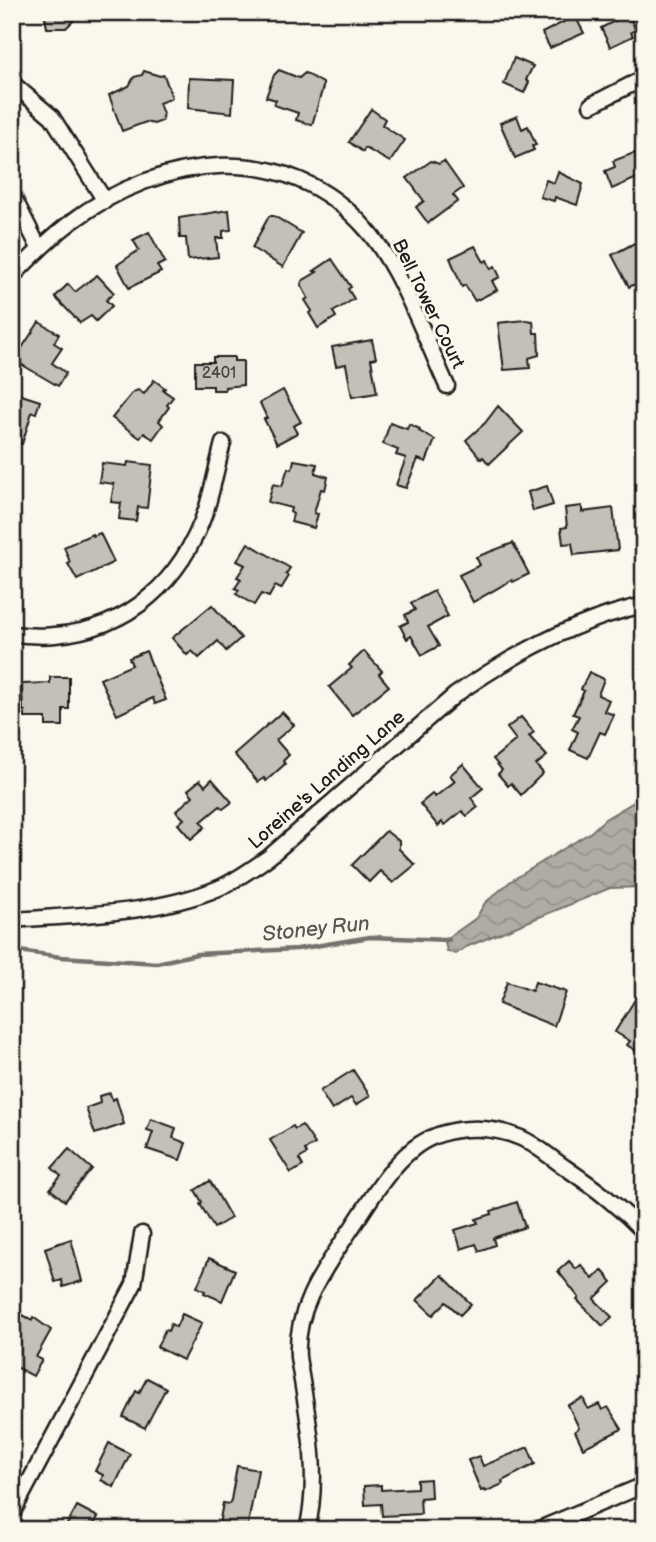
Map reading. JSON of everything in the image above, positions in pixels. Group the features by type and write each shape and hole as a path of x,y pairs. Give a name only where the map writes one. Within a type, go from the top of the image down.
{"street":[{"path":"591,105 644,78"},
{"path":"12,83 52,117 105,201"},
{"name":"Bell Tower Court","path":"12,277 39,248 72,221 105,201 147,181 200,166 226,164 253,166 283,173 331,197 369,232 383,253 447,386"},
{"path":"12,194 39,248"},
{"path":"12,634 54,636 91,629 125,615 154,595 184,559 206,511 223,443"},
{"name":"Loreine's Landing Lane","path":"12,920 94,914 165,904 219,888 269,857 455,695 487,673 552,637 617,612 644,605"},
{"path":"307,1530 312,1504 313,1475 312,1446 297,1346 302,1314 326,1267 377,1191 398,1163 416,1147 444,1133 462,1129 485,1129 522,1139 617,1204 644,1232"},
{"path":"12,1514 134,1284 142,1234"},
{"path":"537,1530 644,1485"}],"water":[{"path":"644,796 644,887 610,888 466,947 456,954 447,951 445,942 448,938 476,918 485,903 511,881"}],"building":[{"path":"44,12 82,12 66,28 47,28"},
{"path":"628,14 636,30 631,32 633,36 610,47 601,28"},
{"path":"575,16 584,33 550,48 542,33"},
{"path":"514,58 533,66 526,80 529,82 524,93 504,84"},
{"path":"279,70 299,78 305,73 323,83 312,125 296,120 298,113 274,105 276,100 266,97 274,75"},
{"path":"144,71 164,75 172,98 159,103 163,114 162,121 154,124 146,122 122,131 109,95 129,86 134,77 142,75"},
{"path":"189,78 234,80 232,113 188,108"},
{"path":"371,109 385,119 382,125 405,140 390,162 365,148 363,152 349,142"},
{"path":"517,116 522,129 528,126 536,145 532,146 534,150 515,158 500,123"},
{"path":"634,153 644,175 612,189 605,171 615,167 613,161"},
{"path":"431,161 439,164 444,161 463,188 453,195 458,201 428,223 416,207 424,201 407,178"},
{"path":"558,172 583,184 577,205 555,197 554,201 540,197 546,180 554,183"},
{"path":"229,210 231,230 223,231 223,238 216,238 218,257 188,260 186,238 180,238 179,218"},
{"path":"269,216 274,216 302,233 283,267 252,248"},
{"path":"149,232 165,262 157,266 161,272 129,288 117,265 139,250 133,240"},
{"path":"644,238 644,280 629,287 612,255"},
{"path":"475,246 484,262 487,260 491,269 495,266 500,277 492,281 497,290 475,301 465,285 462,287 450,258"},
{"path":"332,259 351,287 348,289 354,299 333,312 336,317 318,328 309,313 312,311 305,300 308,298 301,285 302,281"},
{"path":"97,275 114,293 106,300 112,306 96,321 91,316 80,323 55,297 68,284 75,292"},
{"path":"533,321 534,333 538,333 539,355 529,358 530,368 504,370 498,323"},
{"path":"39,322 59,334 54,343 62,348 52,363 66,373 58,386 14,360"},
{"path":"372,340 376,358 371,359 377,393 352,397 346,364 336,366 332,347"},
{"path":"213,357 234,357 234,361 243,361 243,385 225,387 225,390 213,390 213,386 195,386 195,362 213,362"},
{"path":"154,380 173,397 159,421 163,425 153,439 144,433 140,438 112,418 133,392 138,390 144,394"},
{"path":"283,390 301,422 293,426 297,433 277,444 264,419 267,418 260,403"},
{"path":"12,392 40,401 36,413 32,412 22,444 12,441"},
{"path":"498,406 523,432 489,464 483,457 481,459 466,440 485,423"},
{"path":"390,423 407,429 409,424 435,440 426,462 418,459 406,488 396,485 406,458 396,455 398,450 383,444"},
{"path":"294,460 317,464 315,473 328,477 325,490 321,489 314,513 318,514 314,528 291,522 291,508 268,502 273,484 282,486"},
{"path":"128,462 152,465 147,508 138,507 136,521 119,519 121,503 111,502 114,484 99,482 102,463 127,466"},
{"path":"547,486 553,505 533,511 528,492"},
{"path":"582,506 582,512 613,508 618,550 574,555 572,543 563,544 561,528 567,527 565,508"},
{"path":"100,533 114,562 77,580 68,564 70,563 64,547"},
{"path":"248,543 290,568 286,574 289,576 281,589 275,586 269,597 261,594 254,605 236,594 239,590 235,588 241,579 237,577 245,565 237,561"},
{"path":"513,543 529,574 513,582 512,580 473,602 459,575 480,565 476,557"},
{"path":"434,591 448,616 428,627 439,646 422,655 411,636 407,639 400,626 408,622 405,615 415,610 411,603"},
{"path":"212,605 241,638 226,651 218,641 199,658 192,651 187,655 172,638"},
{"path":"146,651 166,700 155,704 153,698 117,715 100,679 132,665 129,658"},
{"path":"364,651 382,671 379,674 389,686 352,715 329,687 352,668 349,665"},
{"path":"589,672 604,679 598,695 609,700 604,711 614,715 605,734 600,732 588,758 570,750 578,732 572,729 579,716 573,714"},
{"path":"50,677 69,677 69,709 63,709 63,726 46,726 46,718 25,718 23,711 22,684 50,683"},
{"path":"282,712 294,725 276,740 289,755 283,761 285,764 266,781 264,778 258,782 234,754"},
{"path":"521,717 534,732 529,736 547,756 536,765 543,773 521,795 511,783 508,786 498,774 502,770 493,759 516,740 507,728"},
{"path":"463,764 483,788 471,798 478,807 467,816 462,811 445,825 442,822 438,826 420,804 432,794 435,797 455,781 450,775"},
{"path":"212,779 232,802 223,809 220,806 201,822 205,827 191,839 178,824 184,819 176,811 193,796 188,790 200,780 205,786"},
{"path":"386,831 399,841 399,849 415,865 393,883 380,871 369,882 352,865"},
{"path":"507,982 532,991 535,982 566,992 554,1026 499,1004"},
{"path":"634,1001 644,1007 644,1056 627,1045 630,1041 615,1032"},
{"path":"353,1070 370,1096 356,1105 351,1098 332,1110 320,1091"},
{"path":"110,1093 112,1100 116,1098 124,1124 95,1134 86,1108 100,1103 99,1096"},
{"path":"151,1119 176,1128 173,1138 186,1143 180,1160 147,1149 153,1132 147,1130"},
{"path":"302,1125 315,1144 305,1150 307,1154 299,1159 303,1166 291,1173 270,1140 293,1126 295,1129"},
{"path":"69,1149 92,1169 65,1201 50,1189 61,1176 52,1168"},
{"path":"210,1181 231,1218 214,1228 195,1190"},
{"path":"517,1202 525,1227 493,1238 495,1245 479,1251 476,1244 461,1249 455,1230 478,1223 476,1219"},
{"path":"71,1239 82,1281 63,1287 62,1280 55,1282 45,1248"},
{"path":"209,1258 235,1270 222,1301 197,1287"},
{"path":"569,1261 576,1269 581,1265 593,1279 602,1270 612,1282 594,1299 612,1317 603,1326 577,1300 579,1298 558,1271"},
{"path":"442,1275 471,1304 460,1315 446,1302 433,1315 417,1300"},
{"path":"19,1313 32,1320 33,1317 51,1330 36,1357 42,1360 33,1376 12,1365 12,1325"},
{"path":"182,1314 202,1323 183,1360 157,1347 165,1330 168,1331 171,1324 176,1327"},
{"path":"147,1378 166,1388 145,1428 123,1417 136,1391 139,1393"},
{"path":"583,1398 588,1409 599,1404 602,1410 608,1407 622,1429 583,1448 575,1431 579,1428 568,1405"},
{"path":"109,1443 130,1454 114,1487 101,1480 103,1475 95,1471"},
{"path":"528,1447 535,1464 502,1481 503,1484 485,1492 481,1491 468,1460 479,1456 483,1466"},
{"path":"237,1466 258,1470 247,1530 218,1530 223,1503 229,1504 231,1500"},
{"path":"430,1479 431,1497 420,1498 421,1514 382,1516 381,1504 365,1505 364,1486 381,1485 381,1490 417,1488 417,1480"},
{"path":"77,1506 98,1517 91,1530 64,1530"}],"waterway":[{"name":"Stoney Run","path":"12,950 61,957 157,963 197,954 297,949 370,937 449,940"}]}
